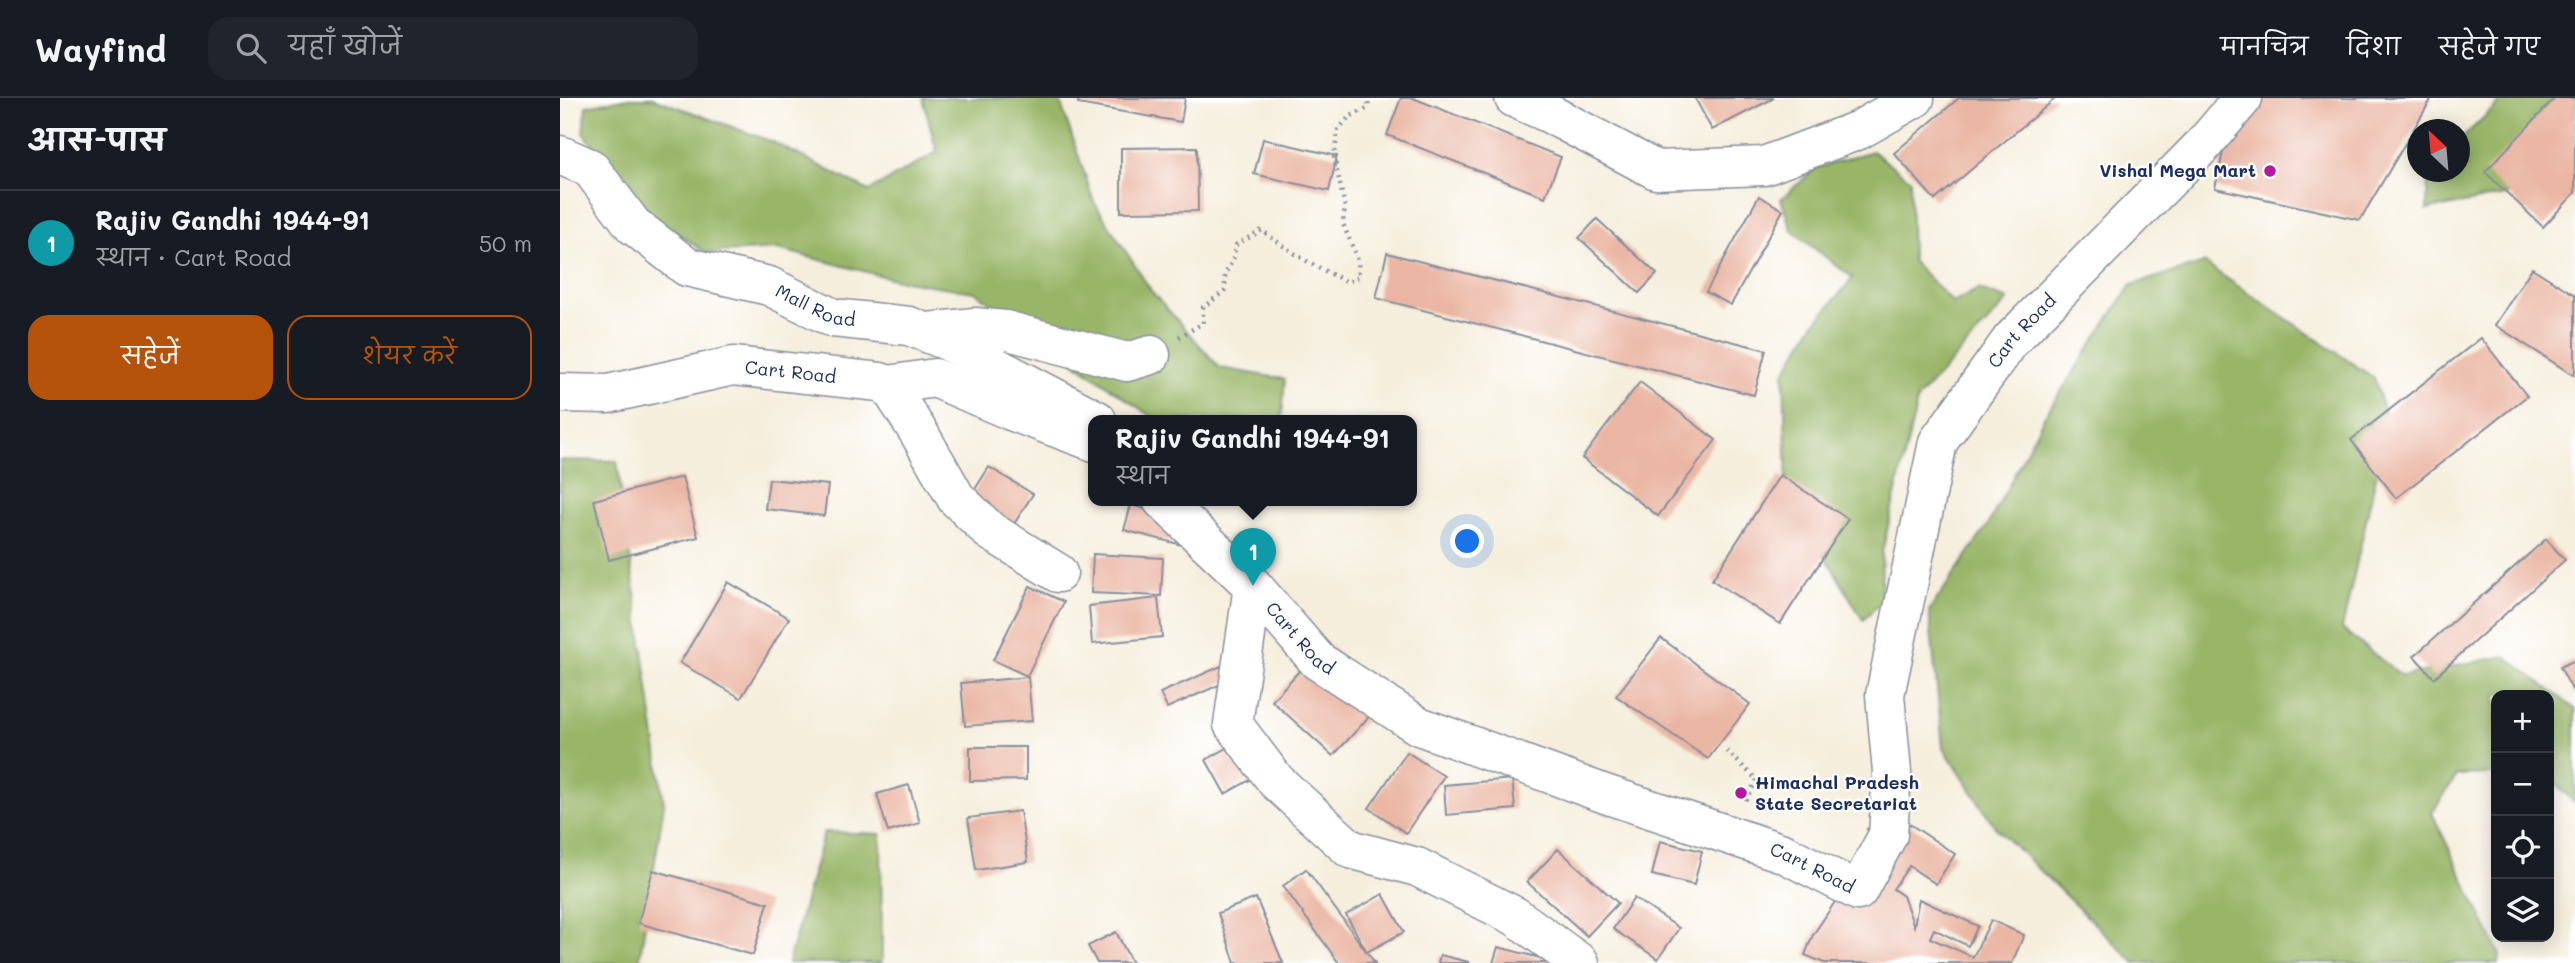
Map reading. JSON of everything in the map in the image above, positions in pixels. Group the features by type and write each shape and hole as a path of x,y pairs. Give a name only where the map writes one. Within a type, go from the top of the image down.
{"main road":[{"path":"1514,98 1656,170 1764,166 1859,130 1915,98"},
{"name":"Cart Road","path":"1168,506 1253,586 1318,661 1419,726 1620,799 1783,853 1858,891 1888,835 1892,772 1885,695 1938,442 2011,340 2203,145 2243,98"},
{"name":"Mall Road","path":"560,155 590,168 633,225 687,267 769,286 833,318 909,326 947,341 1088,415"},
{"path":"925,332 975,327 1005,330 1128,362 1152,355"},
{"name":"Cart Road","path":"560,393 608,394 733,366 888,385 935,378 1088,440"},
{"path":"888,385 956,498 990,531 1058,573"},
{"path":"1253,586 1233,724 1276,781 1350,849 1417,867 1515,916 1580,963"}],"path":[{"path":"1152,355 1167,343 1203,323 1203,307 1225,291 1225,274 1233,260 1236,245 1262,230 1287,251 1326,272 1348,282 1359,277 1358,260 1343,224 1345,207 1334,157 1338,130 1349,117 1368,108 1368,98"}],"green space":[{"path":"629,98 653,98 773,142 869,191 937,152 923,98 1059,98 1094,202 1152,292 1220,368 1285,379 1282,415 1149,415 975,292 898,280 778,249 706,253 649,214 583,133 586,106"},
{"path":"2497,98 2575,98 2575,179 2572,182 2427,210 2428,182 2470,182 2470,131 2498,104"},
{"path":"1872,151 1910,179 1912,261 1953,303 1978,289 2008,300 1918,398 1882,552 1881,602 1863,620 1787,491 1784,373 1813,325 1853,278 1792,231 1781,199 1816,168"},
{"path":"2204,263 2374,378 2388,422 2342,629 2402,676 2505,656 2550,690 2491,690 2491,774 2457,775 2432,813 2491,936 2491,942 2494,942 2500,955 2499,963 2135,963 1996,828 1943,747 1929,611 1988,525 2044,417 2131,285"},
{"path":"560,460 617,461 664,804 639,963 560,963"},
{"path":"2554,693 2575,709 2575,804 2554,781"},
{"path":"824,832 881,834 882,963 788,963"}],"building":[{"path":"1079,98 1185,98 1181,122 1078,104"},
{"path":"1401,98 1413,98 1561,157 1545,197 1387,135"},
{"path":"1695,98 1774,98 1712,130"},
{"path":"1959,98 2056,98 1935,200 1894,153"},
{"path":"2235,98 2432,98 2420,119 2407,119 2407,140 2360,220 2215,188"},
{"path":"2555,98 2575,98 2575,193 2543,227 2485,172"},
{"path":"1263,139 1337,156 1329,191 1254,174"},
{"path":"1197,147 1198,211 1121,212 1121,148"},
{"path":"1759,196 1783,210 1731,305 1706,292"},
{"path":"1597,219 1657,274 1639,293 1579,238"},
{"path":"1387,253 1766,350 1754,395 1376,298"},
{"path":"2532,268 2575,295 2573,375 2495,325"},
{"path":"2481,338 2527,396 2396,498 2351,440"},
{"path":"1640,382 1716,440 1658,516 1582,458"},
{"path":"989,467 1033,494 1002,543 958,516"},
{"path":"1780,475 1848,519 1780,624 1712,580"},
{"path":"682,477 698,537 609,560 594,500"},
{"path":"769,479 828,485 824,516 765,509"},
{"path":"1131,506 1197,522 1190,547 1124,530"},
{"path":"2546,539 2565,560 2434,678 2414,656"},
{"path":"1093,554 1163,558 1161,596 1091,593"},
{"path":"728,582 789,618 741,698 680,663"},
{"path":"1030,586 1064,602 1027,676 993,660"},
{"path":"1158,598 1162,637 1092,644 1089,606"},
{"path":"1661,638 1750,704 1708,759 1616,696"},
{"path":"1325,642 1386,698 1333,756 1272,701"},
{"path":"2575,660 2575,695 2560,667"},
{"path":"1228,663 1235,678 1167,708 1160,693"},
{"path":"1028,677 1032,721 965,726 961,683"},
{"path":"1236,743 1255,777 1225,794 1206,760"},
{"path":"970,747 1026,747 1026,780 970,781"},
{"path":"1407,752 1444,776 1406,833 1369,808"},
{"path":"1512,779 1515,809 1446,815 1444,785"},
{"path":"909,785 920,823 888,832 877,794"},
{"path":"1020,811 1028,862 976,870 968,818"},
{"path":"1896,815 1955,854 1936,884 1909,866 1893,889 1903,896 1914,926 1919,899 1978,926 1968,946 1934,929 1930,938 1973,957 1991,920 2024,935 2012,963 1824,963 1805,955 1813,935 1874,843 1867,829"},
{"path":"1660,841 1702,851 1694,885 1652,875"},
{"path":"1558,849 1618,903 1587,936 1527,882"},
{"path":"1306,869 1375,963 1339,963 1283,886"},
{"path":"653,870 768,903 753,955 638,923"},
{"path":"1383,894 1404,932 1367,952 1346,915"},
{"path":"1256,898 1283,963 1235,963 1218,913"},
{"path":"1634,898 1679,928 1658,959 1613,929"},
{"path":"1116,932 1132,963 1097,963 1088,946"},
{"path":"1498,947 1556,962 1556,963 1493,963"},
{"path":"1440,955 1469,962 1469,963 1438,963"}],"place":[{"name":"Vishal Mega Mart","path":"2270,171"},
{"name":"Rajiv Gandhi 1944-91","path":"1253,586"},
{"name":"Himachal Pradesh State Secretariat","path":"1741,793"}]}
